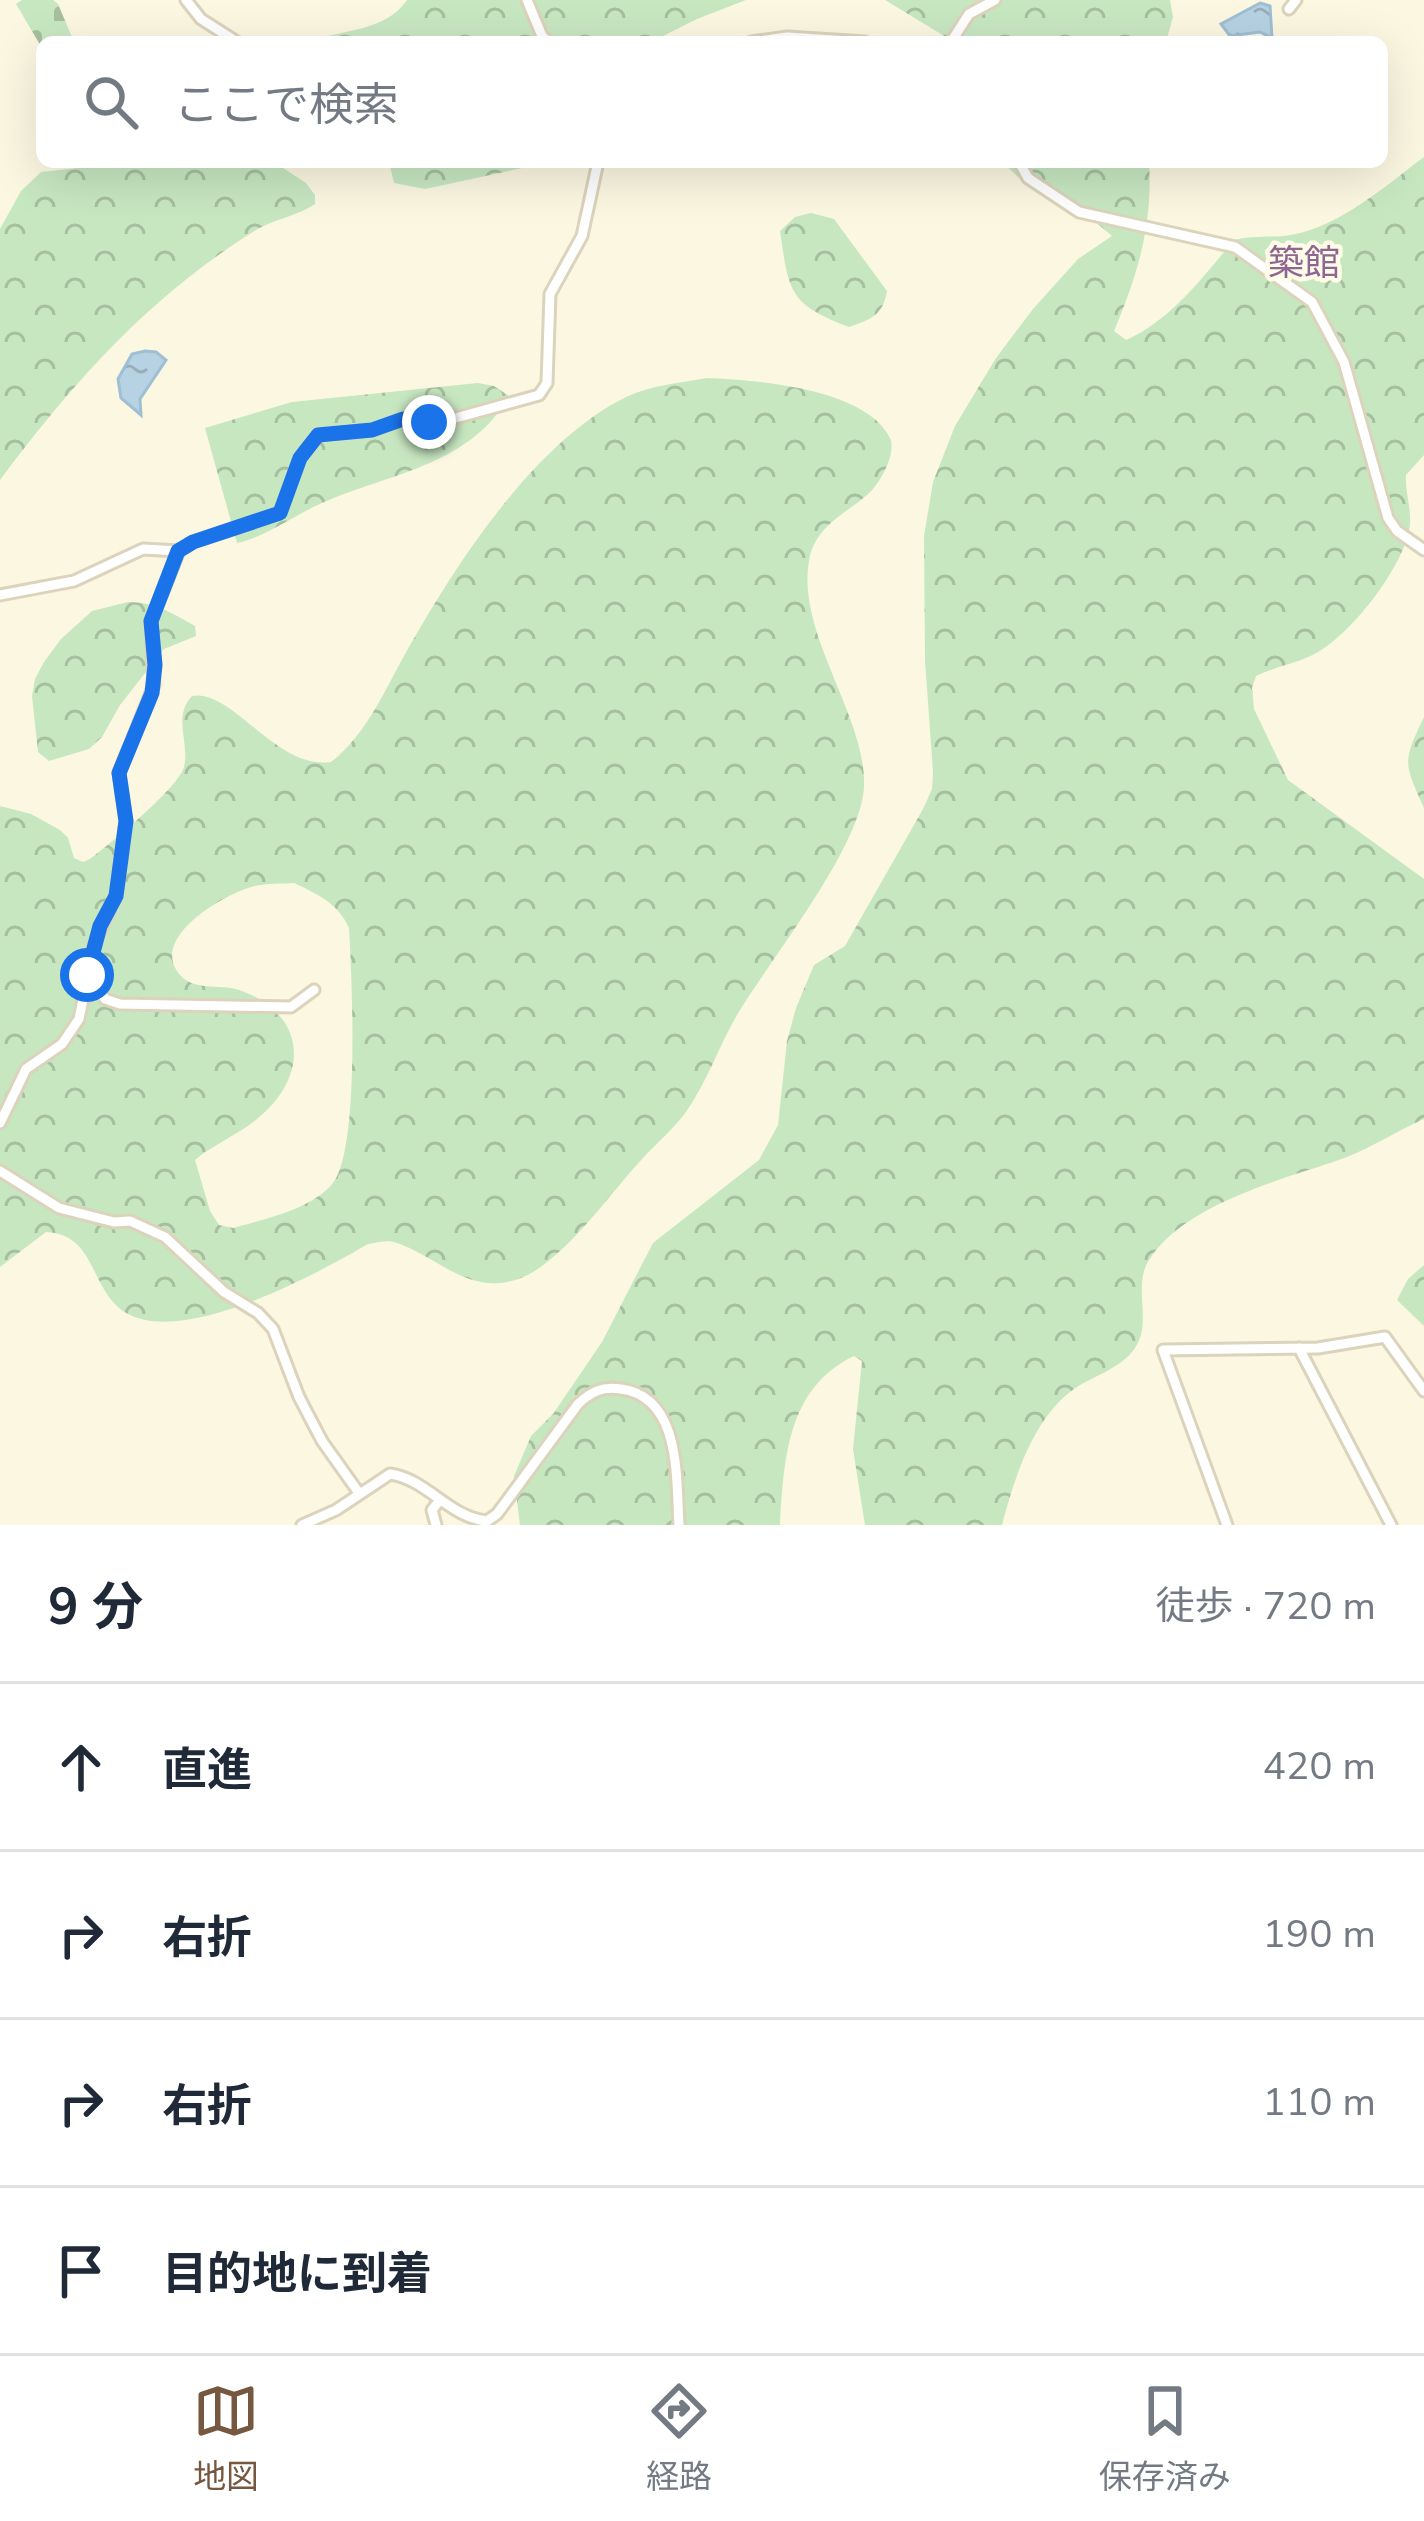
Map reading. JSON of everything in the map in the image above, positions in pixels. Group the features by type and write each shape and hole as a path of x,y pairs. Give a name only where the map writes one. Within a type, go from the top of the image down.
{"street":[{"path":"186,0 202,19 228,36"},
{"path":"527,0 542,36"},
{"path":"955,36 969,14 995,0"},
{"path":"0,595 74,581 143,549 178,551 280,513 300,458 318,435 372,430 403,419 452,419 539,395 548,382 550,294 582,236 597,168"},
{"path":"1022,168 1028,178 1079,212 1235,247 1312,302 1344,362 1388,518 1397,531 1424,550"},
{"path":"0,1124 26,1069 70,1036 79,1019 100,926 116,896 126,821 119,773 152,693 151,621 178,551"},
{"path":"88,971 105,999 119,1004 291,1006 314,990"},
{"path":"0,1171 58,1208 114,1222 130,1221 165,1237 224,1292 258,1312 273,1329 298,1397 322,1441 359,1493"},
{"path":"1227,1525 1162,1350 1348,1346 1384,1337 1424,1391"},
{"path":"1299,1348 1390,1525"},
{"path":"302,1525 336,1510 380,1478 398,1474 479,1521 487,1521 578,1404 590,1393 616,1388 650,1402 660,1414 673,1445 679,1525"},
{"path":"436,1525 432,1510 440,1500"}],"green space":[{"path":"53,0 71,36 36,38 16,4"},
{"path":"407,0 746,0 663,36 330,36 375,24"},
{"path":"885,0 1170,0 1173,17 1168,36 944,36"},
{"path":"1424,157 1424,455 1406,475 1407,539 1389,576 1347,629 1311,656 1256,676 1252,688 1254,709 1288,780 1424,879 1424,1119 1345,1158 1232,1198 1164,1241 1144,1270 1142,1327 1135,1348 1115,1366 1074,1389 1047,1416 1019,1469 1002,1525 865,1525 853,1449 862,1361 854,1356 832,1370 802,1406 788,1451 780,1525 520,1525 514,1476 531,1436 553,1414 602,1342 653,1243 759,1160 778,1125 787,1041 814,965 845,946 932,789 924,536 933,482 955,426 996,358 1078,259 1112,236 1077,206 1019,178 1008,168 1149,168 1142,248 1114,331 1126,340 1172,309 1234,240 1309,230 1362,204"},
{"path":"283,168 306,183 315,204 256,230 148,312 56,408 0,480 0,229 21,191 41,172"},
{"path":"390,168 522,168 425,189 394,183"},
{"path":"811,213 834,219 887,291 883,306 870,318 849,327 815,311 796,294 780,231 795,217"},
{"path":"707,378 780,385 834,398 877,421 892,445 877,484 824,530 809,561 813,617 862,760 859,812 831,871 737,1015 686,1112 554,1257 521,1278 502,1283 469,1279 410,1248 384,1241 368,1244 244,1304 172,1321 142,1319 118,1307 82,1250 61,1235 46,1232 0,1267 0,806 31,814 60,830 74,858 90,859 179,776 185,758 183,712 192,696 223,704 292,754 331,762 366,724 451,578 530,473 593,417 626,397","holes":["294,883 333,906 349,928 352,1061 347,1136 342,1164 324,1192 300,1207 233,1228 219,1225 210,1211 195,1160 250,1125 274,1102 293,1067 294,1049 280,1016 264,1002 235,989 187,981 173,962 173,948 191,922 236,893 253,886"]},
{"path":"478,383 509,396 493,419 453,451 237,543 205,428 292,402"},
{"path":"128,602 171,613 195,626 196,636 164,649 89,749 49,761 38,752 32,696 35,679 61,639 92,611"},
{"path":"1424,717 1424,808 1408,763"},
{"path":"1424,1265 1424,1326 1397,1300 1408,1279"}],"water":[{"path":"1260,3 1270,6 1272,36 1260,32 1230,36 1221,24"},
{"path":"145,351 166,360 140,399 141,415 121,398 118,379 132,354"}],"district":[{"name":"築館","path":"1304,263"}],"route":[{"path":"87,975 100,926 116,896 126,821 119,773 152,693 151,621 178,551 280,513 300,458 318,435 372,430 403,419 429,422"}]}
